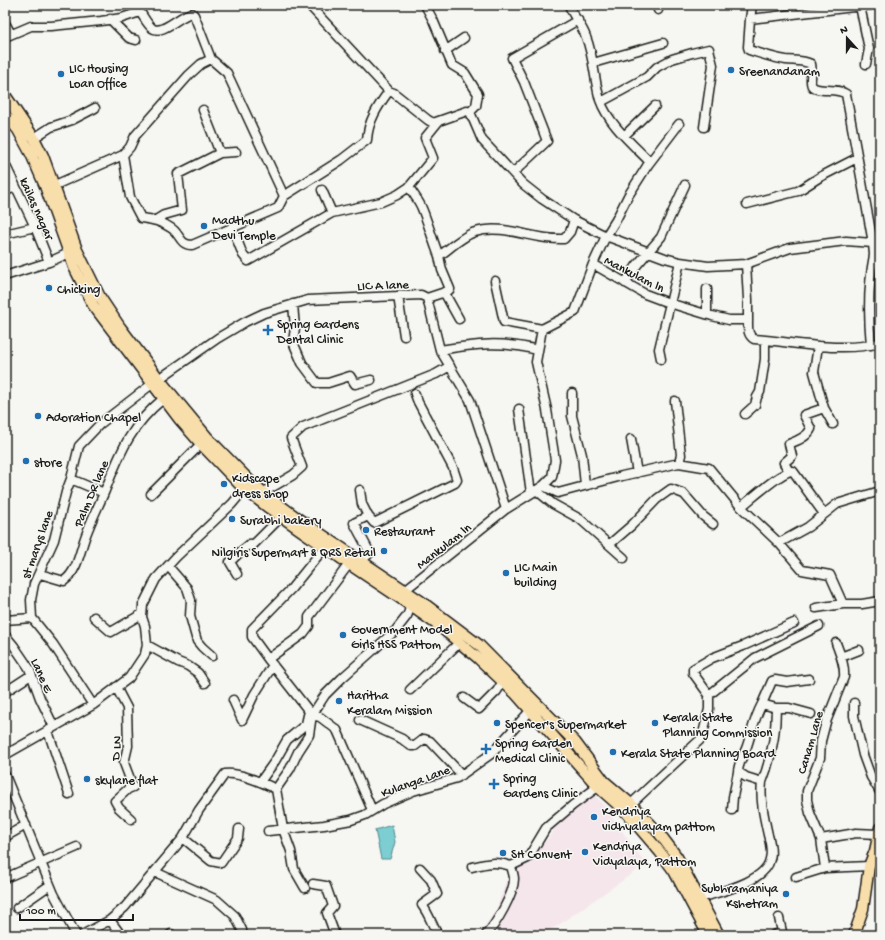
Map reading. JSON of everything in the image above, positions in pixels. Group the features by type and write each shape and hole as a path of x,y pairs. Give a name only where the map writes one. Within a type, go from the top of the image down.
{"main road":[{"path":"5,95 34,138 43,156 55,185 77,250 100,297 155,381 163,399 201,444 282,517 349,564 452,623 479,645 575,742 601,784 631,804 659,833 677,857 719,935"},
{"path":"5,114 18,130 31,154 45,186 79,280 93,305 155,381 207,437 248,485 264,492 300,520 361,561 401,593 411,606 460,642 503,681 601,784 674,871 708,935"},
{"path":"79,280 89,276"},
{"path":"854,935 863,909 869,866 875,851 879,831"}],"street":[{"path":"309,5 389,91 394,93 428,120 438,122 467,111 470,112 476,106 478,94 465,73 452,65 425,5"},
{"path":"569,5 571,13 578,20 586,36 601,102 612,121 624,136 648,160 649,163 647,166"},
{"path":"752,5 749,50 770,57 805,61 811,64 811,84 813,87 817,89 839,90 846,94 873,243 877,255 870,273 868,316 870,345"},
{"path":"750,19 871,5"},
{"path":"860,6 869,49 866,64"},
{"path":"5,22 8,36 31,26 51,26 122,18 139,9 150,26 155,30 162,29 187,14 193,14 206,43 211,59 227,73 284,196"},
{"path":"110,19 129,38 136,40"},
{"path":"513,173 547,141 524,82 512,58 578,20"},
{"path":"446,51 464,38"},
{"path":"593,63 663,43"},
{"path":"601,102 647,77 657,67 672,59 709,49 712,65 704,126"},
{"path":"55,185 123,155 130,147 135,136 189,75 201,64 211,59"},
{"path":"123,155 130,196 141,218 156,220 173,228 185,244 192,245 278,208 284,196 341,160 367,140 367,129 377,108 389,91"},
{"path":"624,136 655,106"},
{"path":"34,138 51,127 72,120 95,108"},
{"path":"203,110 220,153"},
{"path":"470,112 482,140 523,184 542,199 574,220 606,236 648,252 680,262 714,266 746,264 790,248 846,240 873,243"},
{"path":"232,228 243,255 248,261 332,213 381,202 397,195 409,187 433,158 425,138 438,122"},
{"path":"593,264 606,236 628,196 647,166 679,124"},
{"path":"156,220 164,215 182,210 178,174 220,153 236,152"},
{"path":"747,204 798,191 820,177 858,158"},
{"name":"kailas nagar","path":"5,164 35,227 48,262"},
{"path":"625,283 661,237 685,186"},
{"path":"5,191 16,187"},
{"path":"409,187 424,212 439,256 442,270 450,289 427,298"},
{"path":"322,190 332,213"},
{"path":"439,256 474,232 487,230 518,232 551,240 564,238 570,232 574,220"},
{"path":"5,234 35,227"},
{"path":"5,276 69,254"},
{"path":"660,359 659,349 680,262"},
{"name":"Mankulam ln","path":"401,593 506,509 537,490 552,477 555,460 547,410 536,362 542,329 575,312 593,264 645,294 669,303 729,320 748,320"},
{"path":"746,264 749,332 751,337 754,339 818,346 854,347 880,342"},
{"path":"495,281 504,322 542,329"},
{"path":"707,289 707,314"},
{"path":"444,292 459,319"},
{"name":"LIC A lane","path":"155,381 218,338 264,313 308,300 421,295 427,298 440,350 470,400 506,509"},
{"path":"398,296 404,336"},
{"path":"293,304 295,328 293,342 302,363 317,383 328,383 350,376 355,384 371,380"},
{"path":"745,414 755,405 760,392 765,359 765,340"},
{"path":"440,350 471,345 495,344 520,346 538,350"},
{"path":"818,346 814,372 824,408 833,424"},
{"path":"264,492 293,475 302,467 291,438 303,427 436,374 450,366"},
{"name":"st marys lane","path":"32,618 31,600 34,584 40,574 54,540 79,446 100,424 155,381"},
{"path":"572,393 572,416 582,455 586,485"},
{"path":"360,490 362,504 368,516 374,523 455,483 457,480 453,468 415,394"},
{"name":"Palm DR lane","path":"40,574 64,581 70,577 75,568 85,536 104,493 109,477 129,436 147,413 163,399"},
{"path":"675,401 681,455 679,463"},
{"path":"824,408 804,415 811,429 809,433 799,440 789,444 792,456 784,463 789,471 793,471 824,514"},
{"path":"519,409 537,490 553,504 580,519 624,558"},
{"path":"631,439 637,473"},
{"path":"151,494 201,444"},
{"path":"537,490 558,493 679,463 709,468 741,507 779,542 802,570 821,572 830,575 843,604"},
{"path":"741,507 789,471"},
{"path":"71,479 104,493"},
{"path":"5,755 93,705 129,678 145,654 147,644 142,614 143,606 156,579 202,531 232,504 248,485"},
{"path":"610,544 632,525 657,499 671,489 684,494 703,516 713,524"},
{"path":"779,542 808,527 837,504 880,490"},
{"path":"361,561 370,553 354,523 368,516"},
{"path":"237,574 230,562 250,544 252,546 282,517"},
{"path":"325,547 291,589 252,629 252,636 270,662 311,714 320,717 337,730 372,810"},
{"path":"233,700 242,720 270,662 303,634 309,626 309,617 349,564"},
{"path":"168,566 187,588 191,600 190,616 198,641 212,656"},
{"path":"816,608 880,601"},
{"path":"260,782 275,762 287,740 306,724 311,714 325,695 396,630 407,616 411,606"},
{"path":"94,617 111,632 142,614"},
{"path":"5,620 32,618 53,644 93,705"},
{"path":"631,804 702,738 709,709 709,696 693,673 693,668 712,658 794,623"},
{"path":"709,696 755,658 819,626"},
{"name":"Lane E","path":"5,635 14,646 31,675 51,729 69,794"},
{"path":"410,690 460,642"},
{"name":"Canam Lane","path":"825,868 821,839 810,813 807,800 807,791 820,758 821,741 826,722 844,677 841,657 836,643"},
{"path":"147,644 178,662 188,666 198,673 205,683"},
{"path":"841,657 859,650"},
{"path":"5,692 31,675"},
{"path":"732,810 738,768 755,718 772,681 787,682 809,679"},
{"path":"464,698 479,708 497,691 503,681"},
{"name":"D LN","path":"116,687 127,708 128,746 124,763 133,787 128,789 115,801 119,808 131,819"},
{"path":"762,704 776,708 789,708 811,714"},
{"path":"854,704 854,716 863,755 871,777 880,792"},
{"path":"700,898 739,885 759,876 767,868 771,859 763,813 762,782 769,762 776,725 776,708"},
{"name":"Kulanga Lane","path":"268,831 283,828 324,825 351,820 365,815 372,810 413,791 448,781 462,775 491,754 531,710"},
{"path":"304,888 294,869 291,851 283,828 276,790 309,736 311,714"},
{"path":"360,720 402,739 412,746 415,746 424,739 430,741 462,775"},
{"path":"738,772 746,777 762,782"},
{"path":"82,935 110,920 125,907 183,838 199,810 225,774 231,773 260,782 276,790"},
{"path":"5,776 40,863 76,935"},
{"path":"472,867 500,862 511,866 528,858 546,828 573,804 601,784"},
{"path":"5,837 26,825"},
{"path":"183,838 211,861 221,863 238,838 239,829"},
{"path":"821,839 879,831"},
{"path":"5,878 77,847"},
{"path":"486,935 498,920 510,894 514,879 511,866"},
{"path":"796,877 825,868 869,866"},
{"path":"420,868 431,880 437,894 422,905 438,935"},
{"path":"155,872 217,900 235,916 242,930"},
{"path":"313,884 326,886 333,906 327,912 336,935"},
{"path":"17,908 50,885"},
{"path":"774,935 782,932 779,918"},
{"path":"110,920 121,935"}],"shaded area":[{"name":"Kendriya Vidyalaya, Pattom","path":"591,789 646,864 544,935 478,935 496,911 509,872 548,839 573,803"}],"water":[{"path":"392,825 395,842 390,859 381,859 375,830"}],"place":[{"name":"Sreenandanam","path":"731,70"},
{"name":"LIC Housing Loan Office","path":"61,74"},
{"name":"Madthu Devi Temple","path":"204,226"},
{"name":"Chicking","path":"49,288"},
{"name":"Spring Gardens Dental Clinic","path":"268,330"},
{"name":"Adoration Chapel","path":"38,416"},
{"name":"store","path":"26,461"},
{"name":"Kidscape dress shop","path":"224,484"},
{"name":"Surabhi bakery","path":"232,519"},
{"name":"Restaurant","path":"366,530"},
{"name":"Nilgiris Supermart & QRS Retail","path":"384,551"},
{"name":"LIC Main building","path":"506,573"},
{"name":"Government Model Girls HSS Pattom","path":"343,635"},
{"name":"Haritha Keralam Mission","path":"339,701"},
{"name":"Spencer's Supermarket","path":"497,723"},
{"name":"Kerala State Planning Commission","path":"655,723"},
{"name":"Spring Garden Medical Clinic","path":"486,749"},
{"name":"Kerala State Planning Board","path":"613,752"},
{"name":"skylane flat","path":"87,779"},
{"name":"Spring Gardens Clinic","path":"494,784"},
{"name":"Kendriya vidhyalayam pattom","path":"594,817"},
{"name":"Kendriya Vidyalaya, Pattom","path":"585,852"},
{"name":"SH Convent","path":"503,853"},
{"name":"Subhramaniya Kshetram","path":"786,894"}]}
